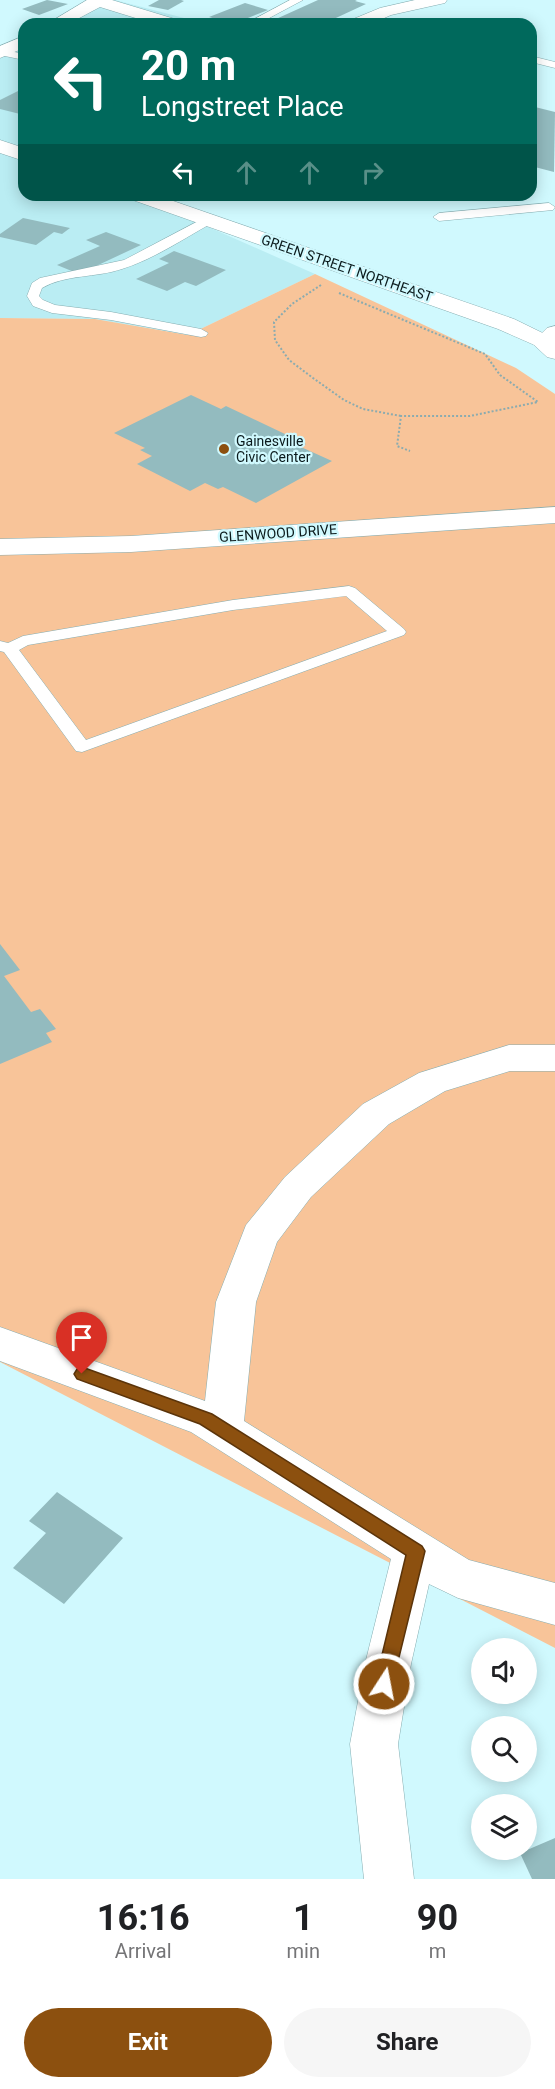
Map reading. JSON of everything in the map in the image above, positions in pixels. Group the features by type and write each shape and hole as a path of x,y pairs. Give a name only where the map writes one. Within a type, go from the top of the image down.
{"main road":[{"path":"66,18 98,0 154,18"},
{"path":"371,18 386,11 439,0"},
{"path":"1,53 18,44"},
{"path":"0,146 18,152"},
{"name":"GREEN STREET NORTHEAST","path":"154,201 506,324 552,344"},
{"name":"GLENWOOD DRIVE","path":"0,547 131,544 555,514"},
{"path":"222,1429 236,1302 260,1236 298,1187 376,1114 432,1082 509,1058 555,1058"},
{"path":"0,1344 206,1419 458,1578 555,1604"},
{"path":"389,1879 374,1744 388,1664 416,1551"}],"lane":[{"path":"262,18 298,0"},
{"path":"1,53 18,56"},
{"path":"537,60 555,65"},
{"path":"439,217 549,207"},
{"path":"201,333 111,316 52,309 38,303 33,296 36,286 48,278 117,267 140,258 208,220"},
{"path":"349,591 398,632 82,747 5,647 23,641 178,614 349,591"}],"path":[{"path":"315,283 321,285 292,304 274,322 275,340 289,360 344,400 363,409 426,418 471,416 516,409 538,402 500,375 485,354 332,290"},
{"path":"401,416 397,446 410,451"}],"shaded area":[{"path":"110,0 115,0 184,18 76,18"},
{"path":"18,48 18,201 150,201 315,274 188,335 95,319 0,318 0,57"},
{"path":"315,274 516,368 555,394 555,1648 0,1362 0,318 95,319 188,335"}],"building":[{"path":"47,0 68,4 39,15 22,9"},
{"path":"159,0 184,1 168,10 148,6"},
{"path":"318,0 357,0 355,1 366,4 336,18 278,18"},
{"path":"245,3 268,10 248,18 209,17"},
{"path":"18,91 18,114 0,109 0,100"},
{"path":"537,108 555,112 554,172 537,168"},
{"path":"23,218 70,228 62,234 54,232 36,245 0,237 0,234"},
{"path":"106,232 141,245 79,274 57,265 100,246 86,240"},
{"path":"174,251 226,270 196,286 185,282 167,291 136,279 169,263 159,259"},
{"name":"Gainesville Civic Center","path":"191,395 221,409 226,406 306,444 301,447 332,461 256,503 223,487 218,489 205,483 190,491 137,464 152,456 140,450 145,448 114,433"},
{"path":"0,944 20,970 4,976 31,1012 40,1009 56,1029 46,1033 52,1042 0,1064"},
{"path":"57,1492 123,1538 64,1604 13,1568 46,1533 29,1521"},
{"path":"555,1838 555,1879 532,1879 523,1860 537,1860 537,1846"}],"place":[{"name":"Gainesville Civic Center","path":"224,449"}],"route":[{"path":"82,1374 206,1419 416,1551 384,1684"}]}
